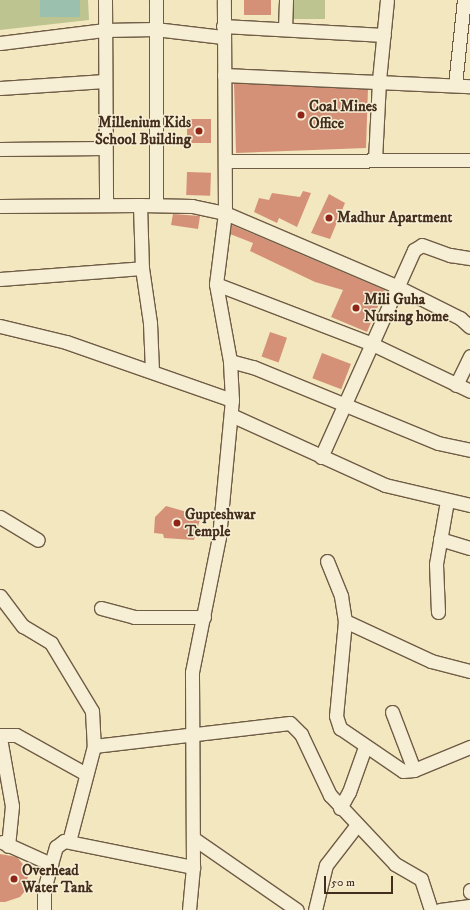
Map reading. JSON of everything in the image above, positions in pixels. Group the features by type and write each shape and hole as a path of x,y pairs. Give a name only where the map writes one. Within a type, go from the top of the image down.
{"street":[{"path":"105,0 106,204"},
{"path":"156,0 156,205"},
{"path":"189,910 193,867 191,736 192,672 219,537 232,400 230,361 216,284 224,213 226,161 223,31 224,0"},
{"path":"285,29 286,0"},
{"path":"375,160 379,80 387,0"},
{"path":"455,85 464,0"},
{"path":"0,43 105,30 155,29 223,31 285,29 384,35"},
{"path":"224,75 379,80 470,86"},
{"path":"0,88 105,81"},
{"path":"0,149 105,148"},
{"path":"226,161 470,160"},
{"path":"0,206 106,204 192,206 224,213 396,286 460,318 470,327"},
{"path":"140,205 142,268 150,323 152,371"},
{"path":"321,457 370,343 396,286 417,246 430,246 450,255 470,258"},
{"path":"0,280 142,268"},
{"path":"216,284 370,343 470,391"},
{"path":"0,326 66,342 232,400"},
{"path":"456,384 470,356"},
{"path":"230,361 253,367 438,443 470,450"},
{"path":"230,415 385,485 447,501 470,505"},
{"path":"438,612 436,564 447,501"},
{"path":"0,517 38,540"},
{"path":"440,539 470,548"},
{"path":"327,561 341,596 345,621 336,722 365,747 403,770 414,770 470,747"},
{"path":"0,596 23,626 51,643 92,711 94,746 69,841"},
{"path":"101,608 134,617 204,617"},
{"path":"345,621 431,661 470,671"},
{"path":"392,712 414,770"},
{"path":"94,746 191,736 290,723 301,734 330,795 356,826 395,864 421,879 431,910"},
{"path":"51,864 4,843 12,806 0,736 16,735 86,774"},
{"path":"340,808 365,747"},
{"path":"315,910 326,865 356,826"},
{"path":"193,838 297,910"},
{"path":"44,910 44,890 56,847 69,841 193,867"},
{"path":"440,910 470,906"}],"green space":[{"path":"0,0 88,0 89,20 0,30"},
{"path":"291,0 325,0 325,19 291,19"}],"shaded area":[{"path":"40,0 80,0 80,17 40,17"}],"building":[{"path":"244,0 271,0 271,15 244,15"},
{"name":"Coal Mines Office","path":"234,83 368,89 366,148 236,153"},
{"name":"Millenium Kids School Building","path":"187,119 211,119 211,143 187,143"},
{"path":"187,172 211,173 210,196 186,195"},
{"path":"303,191 311,193 297,227 279,218 277,223 254,212 259,198 269,200 272,193 300,197"},
{"name":"Madhur Apartment","path":"329,194 345,203 330,239 311,233"},
{"path":"173,214 200,216 198,229 171,225"},
{"path":"232,225 385,290 367,332 331,317 343,290 315,282 250,251 253,243 230,234"},
{"path":"270,332 287,338 279,362 262,357"},
{"path":"322,353 351,364 341,389 312,378"},
{"name":"Gupteshwar Temple","path":"166,506 201,516 194,540 164,538 163,534 154,533 155,517"},
{"name":"Overhead Water Tank","path":"0,854 17,857 26,868 28,876 25,891 20,897 5,902 0,902"}],"place":[{"name":"Coal Mines Office","path":"301,115"},
{"name":"Millenium Kids School Building","path":"199,131"},
{"name":"Madhur Apartment","path":"329,218"},
{"name":"Mili Guha Nursing home","path":"356,308"},
{"name":"Gupteshwar Temple","path":"177,523"},
{"name":"Overhead Water Tank","path":"14,879"}]}
